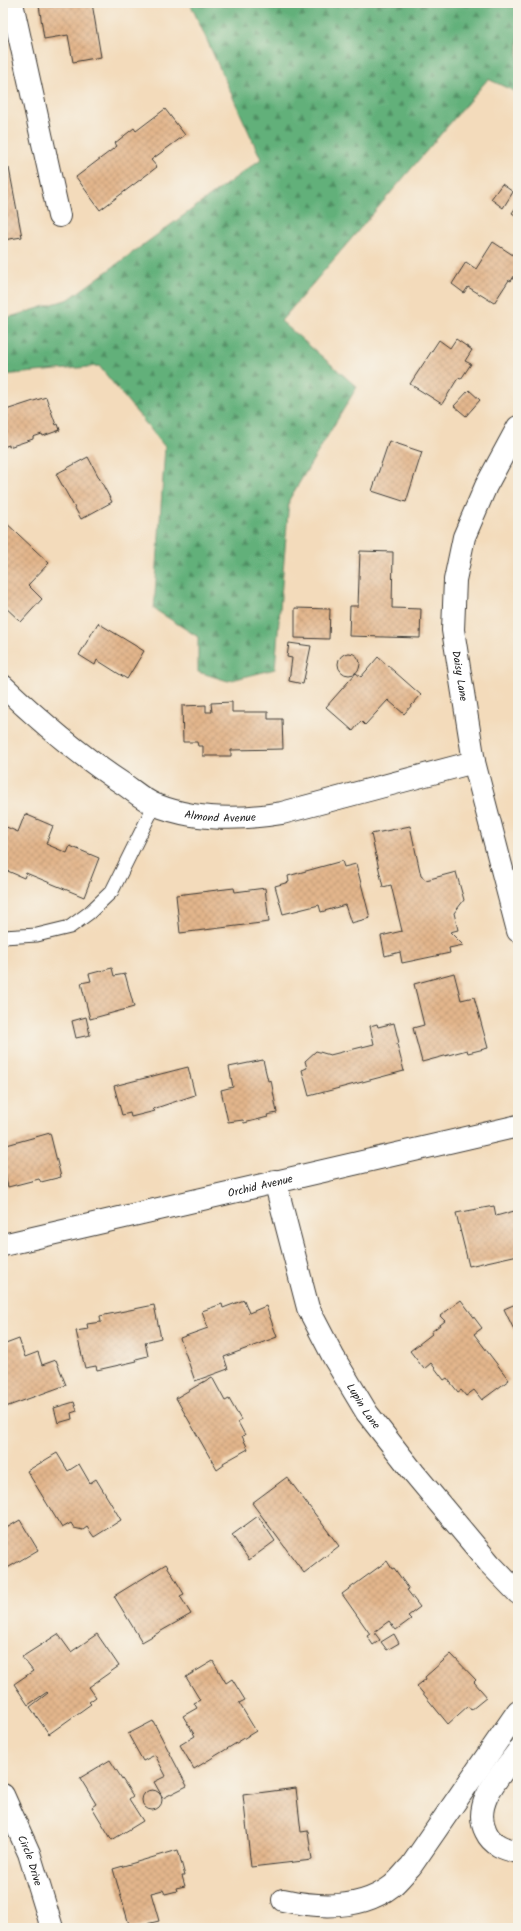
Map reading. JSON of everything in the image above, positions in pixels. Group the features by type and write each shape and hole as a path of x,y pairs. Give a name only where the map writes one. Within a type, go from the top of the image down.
{"street":[{"path":"12,3 59,216"},
{"name":"Daisy Lane","path":"518,427 486,486 464,537 455,580 454,630 474,762 518,931"},
{"name":"Almond Avenue","path":"3,686 50,730 98,768 155,804 188,814 252,818 282,813 474,762"},
{"name":"Orchid Avenue","path":"3,1245 518,1126"},
{"name":"Lupin Lane","path":"275,1181 308,1308 334,1358 367,1413 480,1552 518,1593"},
{"path":"283,1900 307,1905 338,1905 365,1901 392,1886 411,1866 518,1711"},
{"path":"518,1752 484,1800 481,1816 490,1840 498,1846 518,1852"},
{"name":"Circle Drive","path":"3,1795 29,1853 52,1928"}],"lane":[{"path":"3,938 37,934 70,927 89,913 112,891 155,804"}],"green space":[{"path":"190,3 518,3 518,93 488,79 281,321 357,387 289,500 275,669 228,681 198,672 198,637 154,609 165,447 99,366 3,375 3,319 69,299 261,159"}],"building":[{"path":"50,3 92,3 101,57 73,62 68,35 44,39 39,5"},
{"path":"165,109 185,135 151,160 157,167 100,210 76,177 117,146 115,143 134,128 136,131"},
{"path":"9,168 22,237 3,240 3,169"},
{"path":"502,184 513,192 503,208 491,199"},
{"path":"518,204 518,217 512,213"},
{"path":"493,242 516,257 518,254 518,270 511,281 509,280 494,303 468,287 464,293 452,284 466,262 476,269"},
{"path":"456,339 472,350 465,361 471,364 461,379 458,378 442,404 410,384 439,340 450,348"},
{"path":"469,390 480,400 466,416 454,406"},
{"path":"46,397 56,425 58,424 60,430 43,436 42,434 33,437 33,439 9,447 9,445 3,447 3,411"},
{"path":"389,441 422,452 406,502 372,491"},
{"path":"88,457 112,502 81,519 56,474"},
{"path":"3,520 49,563 28,585 42,599 21,622 3,605"},
{"path":"360,551 393,552 392,608 421,609 420,638 349,636 350,606 358,606"},
{"path":"295,608 330,609 329,639 295,638"},
{"path":"98,623 144,651 127,679 97,660 95,665 79,655"},
{"path":"289,643 311,646 303,684 289,681 292,658 287,657"},
{"path":"349,653 357,656 360,664 357,672 349,675 341,672 338,664 341,656"},
{"path":"378,657 421,695 404,714 388,700 365,725 361,721 353,731 326,707 356,673 361,677"},
{"path":"232,702 232,712 268,712 268,719 282,719 283,749 231,750 231,756 203,756 203,746 198,746 197,742 183,742 182,706 206,705 206,712 212,712 211,703"},
{"path":"25,814 53,826 46,844 67,853 70,846 99,858 84,897 26,873 24,878 3,869 4,826 18,832"},
{"path":"410,826 421,876 426,880 456,872 464,900 454,913 458,930 450,932 463,945 449,948 450,953 402,963 400,952 385,956 381,936 402,931 391,885 383,887 371,834"},
{"path":"342,861 344,867 356,864 370,918 351,923 345,905 321,912 319,905 283,914 275,886 289,882 288,876"},
{"path":"234,888 235,892 265,888 269,922 180,933 176,895"},
{"path":"112,968 114,976 125,974 134,1007 90,1019 81,983 91,981 89,974"},
{"path":"454,973 461,1000 474,997 488,1048 468,1053 467,1050 422,1062 413,1028 424,1025 414,984"},
{"path":"86,1017 90,1035 76,1038 72,1021"},
{"path":"394,1023 399,1043 397,1044 404,1071 309,1096 302,1070 307,1068 305,1061 316,1051 330,1055 374,1044 370,1026 377,1024 378,1027"},
{"path":"263,1060 268,1081 271,1080 277,1113 267,1115 268,1117 244,1123 243,1120 228,1122 221,1090 233,1087 229,1067"},
{"path":"188,1067 195,1095 153,1109 155,1111 131,1117 130,1113 122,1115 114,1086"},
{"path":"50,1133 61,1177 41,1182 39,1179 8,1187 3,1168 3,1146"},
{"path":"494,1206 496,1216 518,1210 518,1255 469,1266 456,1213"},
{"path":"244,1300 249,1313 266,1306 277,1337 224,1357 228,1369 195,1381 180,1338 208,1328 202,1311 222,1304 223,1308"},
{"path":"461,1300 482,1328 474,1334 509,1380 482,1400 474,1390 466,1396 461,1390 458,1392 447,1378 444,1380 431,1363 424,1369 410,1351 432,1334 431,1332 445,1321 440,1316"},
{"path":"518,1303 518,1338 504,1309"},
{"path":"154,1305 161,1338 145,1342 148,1356 136,1359 137,1361 97,1370 96,1366 85,1368 76,1331 88,1329 87,1324 101,1322 100,1316"},
{"path":"19,1339 25,1357 38,1352 42,1365 56,1360 66,1385 3,1408 3,1345"},
{"path":"212,1377 225,1401 229,1399 241,1420 238,1422 245,1435 242,1436 248,1449 223,1463 224,1465 217,1470 176,1398"},
{"path":"74,1402 77,1411 71,1413 72,1419 58,1423 54,1408"},
{"path":"57,1453 68,1471 79,1464 90,1483 96,1479 121,1520 94,1537 87,1527 83,1530 74,1528 71,1523 62,1528 27,1471"},
{"path":"287,1477 339,1546 304,1573 252,1503"},
{"path":"258,1516 275,1541 249,1560 232,1535"},
{"path":"20,1520 38,1550 4,1570 3,1530"},
{"path":"387,1561 392,1569 394,1568 409,1589 407,1590 420,1607 408,1616 411,1619 396,1630 389,1621 374,1632 380,1640 373,1645 367,1636 370,1634 342,1594"},
{"path":"166,1564 184,1594 180,1596 191,1614 142,1642 114,1596"},
{"path":"58,1634 71,1652 97,1634 119,1666 89,1687 96,1697 89,1702 91,1704 49,1734 30,1707 48,1693 47,1692 28,1705 14,1684 33,1671 22,1657"},
{"path":"394,1634 399,1643 387,1650 381,1642"},
{"path":"451,1654 476,1680 474,1682 487,1697 471,1710 468,1706 448,1724 417,1686"},
{"path":"213,1661 226,1683 232,1679 245,1700 239,1703 256,1731 194,1769 180,1745 195,1736 183,1716 197,1708 194,1703 200,1700 186,1677"},
{"path":"153,1721 187,1786 163,1798 154,1782 166,1776 155,1755 143,1761 128,1734"},
{"path":"110,1760 133,1796 129,1799 143,1821 112,1840 92,1807 96,1804 80,1778"},
{"path":"296,1788 301,1832 308,1831 312,1860 251,1867 243,1795"},
{"path":"152,1790 159,1793 162,1800 159,1807 152,1810 145,1807 142,1800 145,1793"},
{"path":"178,1850 185,1876 182,1876 185,1886 176,1888 177,1891 165,1894 163,1890 151,1893 159,1921 130,1928 113,1869"}]}
